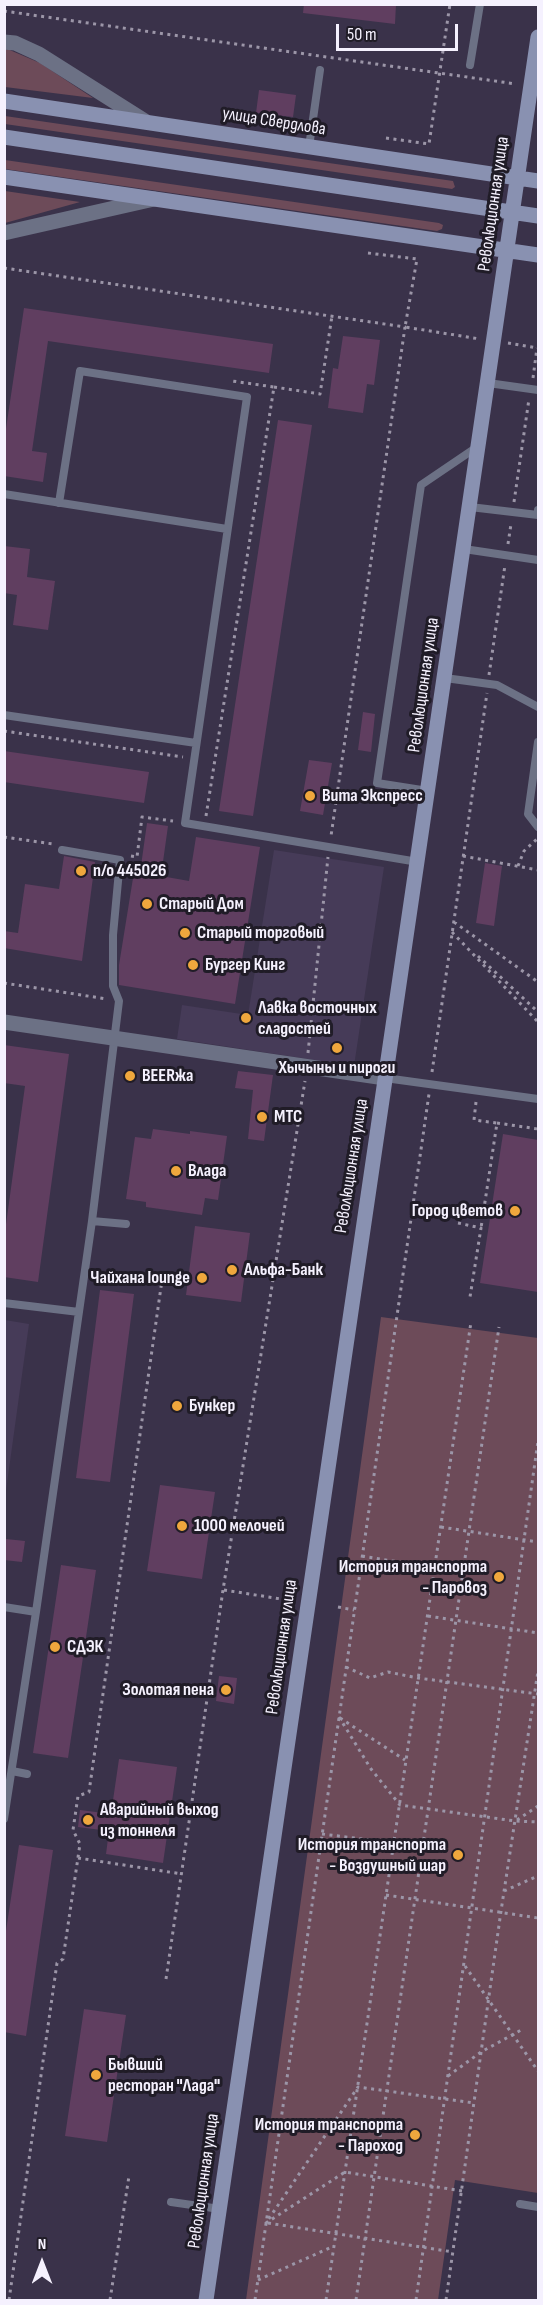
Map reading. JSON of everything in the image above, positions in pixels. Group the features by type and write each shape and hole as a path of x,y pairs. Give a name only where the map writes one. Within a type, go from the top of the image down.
{"main road":[{"name":"Революционная улица","path":"206,2301 538,37"},
{"name":"улица Свердлова","path":"4,101 538,180"},
{"path":"4,137 538,216"},
{"path":"4,177 538,255"}],"street":[{"path":"4,42 39,54 145,122"},
{"path":"4,234 154,199"},
{"path":"4,1022 385,1078"}],"lane":[{"path":"470,65 480,4"},
{"path":"309,147 320,70"},
{"path":"59,502 80,371 247,397 185,823 418,862"},
{"path":"488,383 535,389"},
{"path":"429,791 377,783 421,485 478,446"},
{"path":"4,494 227,529"},
{"path":"470,507 538,516 538,510"},
{"path":"464,549 538,560"},
{"path":"445,678 497,685 538,707"},
{"path":"4,715 196,743"},
{"path":"538,742 528,814 538,827"},
{"path":"4,1819 92,1221 119,1001 113,986 113,935 120,860 62,850"},
{"path":"385,1078 538,1099"},
{"path":"92,1221 126,1224"},
{"path":"4,1303 79,1312"},
{"path":"4,1607 36,1612"},
{"path":"12,1771 27,1774"},
{"path":"171,2202 220,2209"},
{"path":"520,2204 538,2207"}],"path":[{"path":"386,138 429,144 450,4"},
{"path":"4,11 531,86"},
{"path":"166,1978 223,1590 307,1068 329,847 405,327 417,260 368,253"},
{"path":"4,268 538,348 535,389 513,512 256,2300"},
{"path":"274,387 320,394 332,316"},
{"path":"4,731 194,759"},
{"path":"137,857 142,817 185,823"},
{"path":"518,866 524,851 538,837"},
{"path":"463,856 538,870"},
{"path":"454,922 538,982"},
{"path":"452,932 538,1012"},
{"path":"452,932 538,1022"},
{"path":"4,983 119,1001"},
{"path":"474,1120 538,1129"},
{"path":"470,1297 497,1123"},
{"path":"459,1223 481,1228"},
{"path":"9,2301 57,1963 63,1959 80,1844 73,1830 78,1796 89,1792 162,1280"},
{"path":"326,2301 471,1322"},
{"path":"356,2301 499,1327"},
{"path":"416,2301 538,1441"},
{"path":"441,1527 538,1542"},
{"path":"362,1556 435,1568"},
{"path":"223,1590 302,1602"},
{"path":"338,1606 354,1610"},
{"path":"428,1616 538,1633"},
{"path":"346,1666 370,1678 388,1672 537,1694"},
{"path":"446,2301 501,1911 537,1694 538,1671"},
{"path":"339,1717 406,1760"},
{"path":"339,1717 371,1769 399,1805 538,1822"},
{"path":"515,1821 538,1806"},
{"path":"322,1834 394,1843"},
{"path":"78,1858 182,1874"},
{"path":"504,1891 538,1876"},
{"path":"386,1895 538,1918"},
{"path":"464,1965 538,2071"},
{"path":"448,2076 481,2052 523,2029"},
{"path":"266,2223 358,2087"},
{"path":"358,2087 474,2103"},
{"path":"266,2223 345,2172 462,2191"},
{"path":"110,2301 129,2176"},
{"path":"266,2223 453,2252"},
{"path":"258,2280 334,2246"}],"shaded area":[{"path":"5,48 40,63 93,98 5,87"},
{"path":"5,116 453,181 455,187 452,189 5,124"},
{"path":"5,160 443,225 442,229 437,231 5,169"},
{"path":"5,191 80,202 5,223"},
{"path":"274,850 384,867 354,1066 177,1039 182,1005 248,1015"},
{"path":"381,1317 538,1338 538,2193 455,2180 438,2300 246,2300"},
{"path":"4,1320 29,1324 5,1498"}],"building":[{"path":"304,4 396,4 395,24 303,13"},
{"path":"259,90 296,95 293,117 256,113"},
{"path":"24,308 273,344 269,373 48,341 32,451 47,453 43,482 4,476 4,442"},
{"path":"343,336 380,340 374,385 367,384 363,413 328,408 333,368 338,369"},
{"path":"278,420 312,425 253,816 219,811"},
{"path":"4,546 30,549 27,577 55,581 48,630 13,625 17,595 4,593"},
{"path":"363,712 375,714 371,752 358,750"},
{"path":"4,751 149,772 144,803 4,782"},
{"path":"309,760 332,763 323,815 300,811"},
{"name":"Старый торговый","path":"147,823 168,826 161,876 189,881 196,837 260,847 235,1004 119,985 119,965 134,872 140,873"},
{"path":"64,856 95,862 82,961 4,948 4,931 18,933 25,884 59,889"},
{"path":"485,863 502,866 494,926 476,923"},
{"path":"4,1045 69,1054 38,1282 4,1277 4,1239 25,1086 4,1083"},
{"path":"238,1071 273,1075 264,1141 248,1139 253,1090 235,1088"},
{"name":"Влада","path":"153,1129 227,1136 218,1200 205,1198 202,1215 146,1207 146,1202 126,1199 135,1137 151,1139"},
{"name":"Город цветов","path":"503,1134 538,1140 538,1292 480,1283"},
{"path":"195,1226 250,1233 241,1302 186,1295"},
{"path":"100,1290 134,1294 110,1482 76,1478"},
{"name":"1000 мелочей","path":"160,1485 215,1492 202,1579 147,1571"},
{"path":"6,1539 25,1541 22,1562 4,1560"},
{"path":"61,1565 96,1570 68,1758 33,1753"},
{"name":"Золотая пена","path":"219,1676 237,1678 234,1704 216,1701"},
{"path":"119,1759 177,1767 163,1863 106,1854 109,1831 78,1827 80,1810 111,1814"},
{"path":"19,1845 53,1850 26,2036 4,2032 4,1944"},
{"name":"Бывший ресторан \"Лада\"","path":"84,2009 126,2015 107,2142 65,2136"}],"place":[{"name":"Вита Экспресс","path":"310,796"},
{"name":"п/о 445026","path":"81,871"},
{"name":"Старый Дом","path":"147,904"},
{"name":"Старый торговый","path":"185,933"},
{"name":"Бургер Кинг","path":"193,965"},
{"name":"Лавка восточных сладостей","path":"246,1018"},
{"name":"Хычыны и пироги","path":"337,1048"},
{"name":"BEERжа","path":"130,1076"},
{"name":"МТС","path":"262,1117"},
{"name":"Влада","path":"176,1171"},
{"name":"Город цветов","path":"515,1211"},
{"name":"Альфа-Банк","path":"232,1270"},
{"name":"Чайхана lounge","path":"202,1278"},
{"name":"Бункер","path":"177,1406"},
{"name":"1000 мелочей","path":"182,1526"},
{"name":"История транспорта - Паровоз","path":"499,1577"},
{"name":"СДЭК","path":"55,1647"},
{"name":"Золотая пена","path":"226,1690"},
{"name":"Аварийный выход из тоннеля","path":"88,1820"},
{"name":"История транспорта - Воздушный шар","path":"458,1855"},
{"name":"Бывший ресторан \"Лада\"","path":"96,2075"},
{"name":"История транспорта - Пароход","path":"415,2135"}]}
